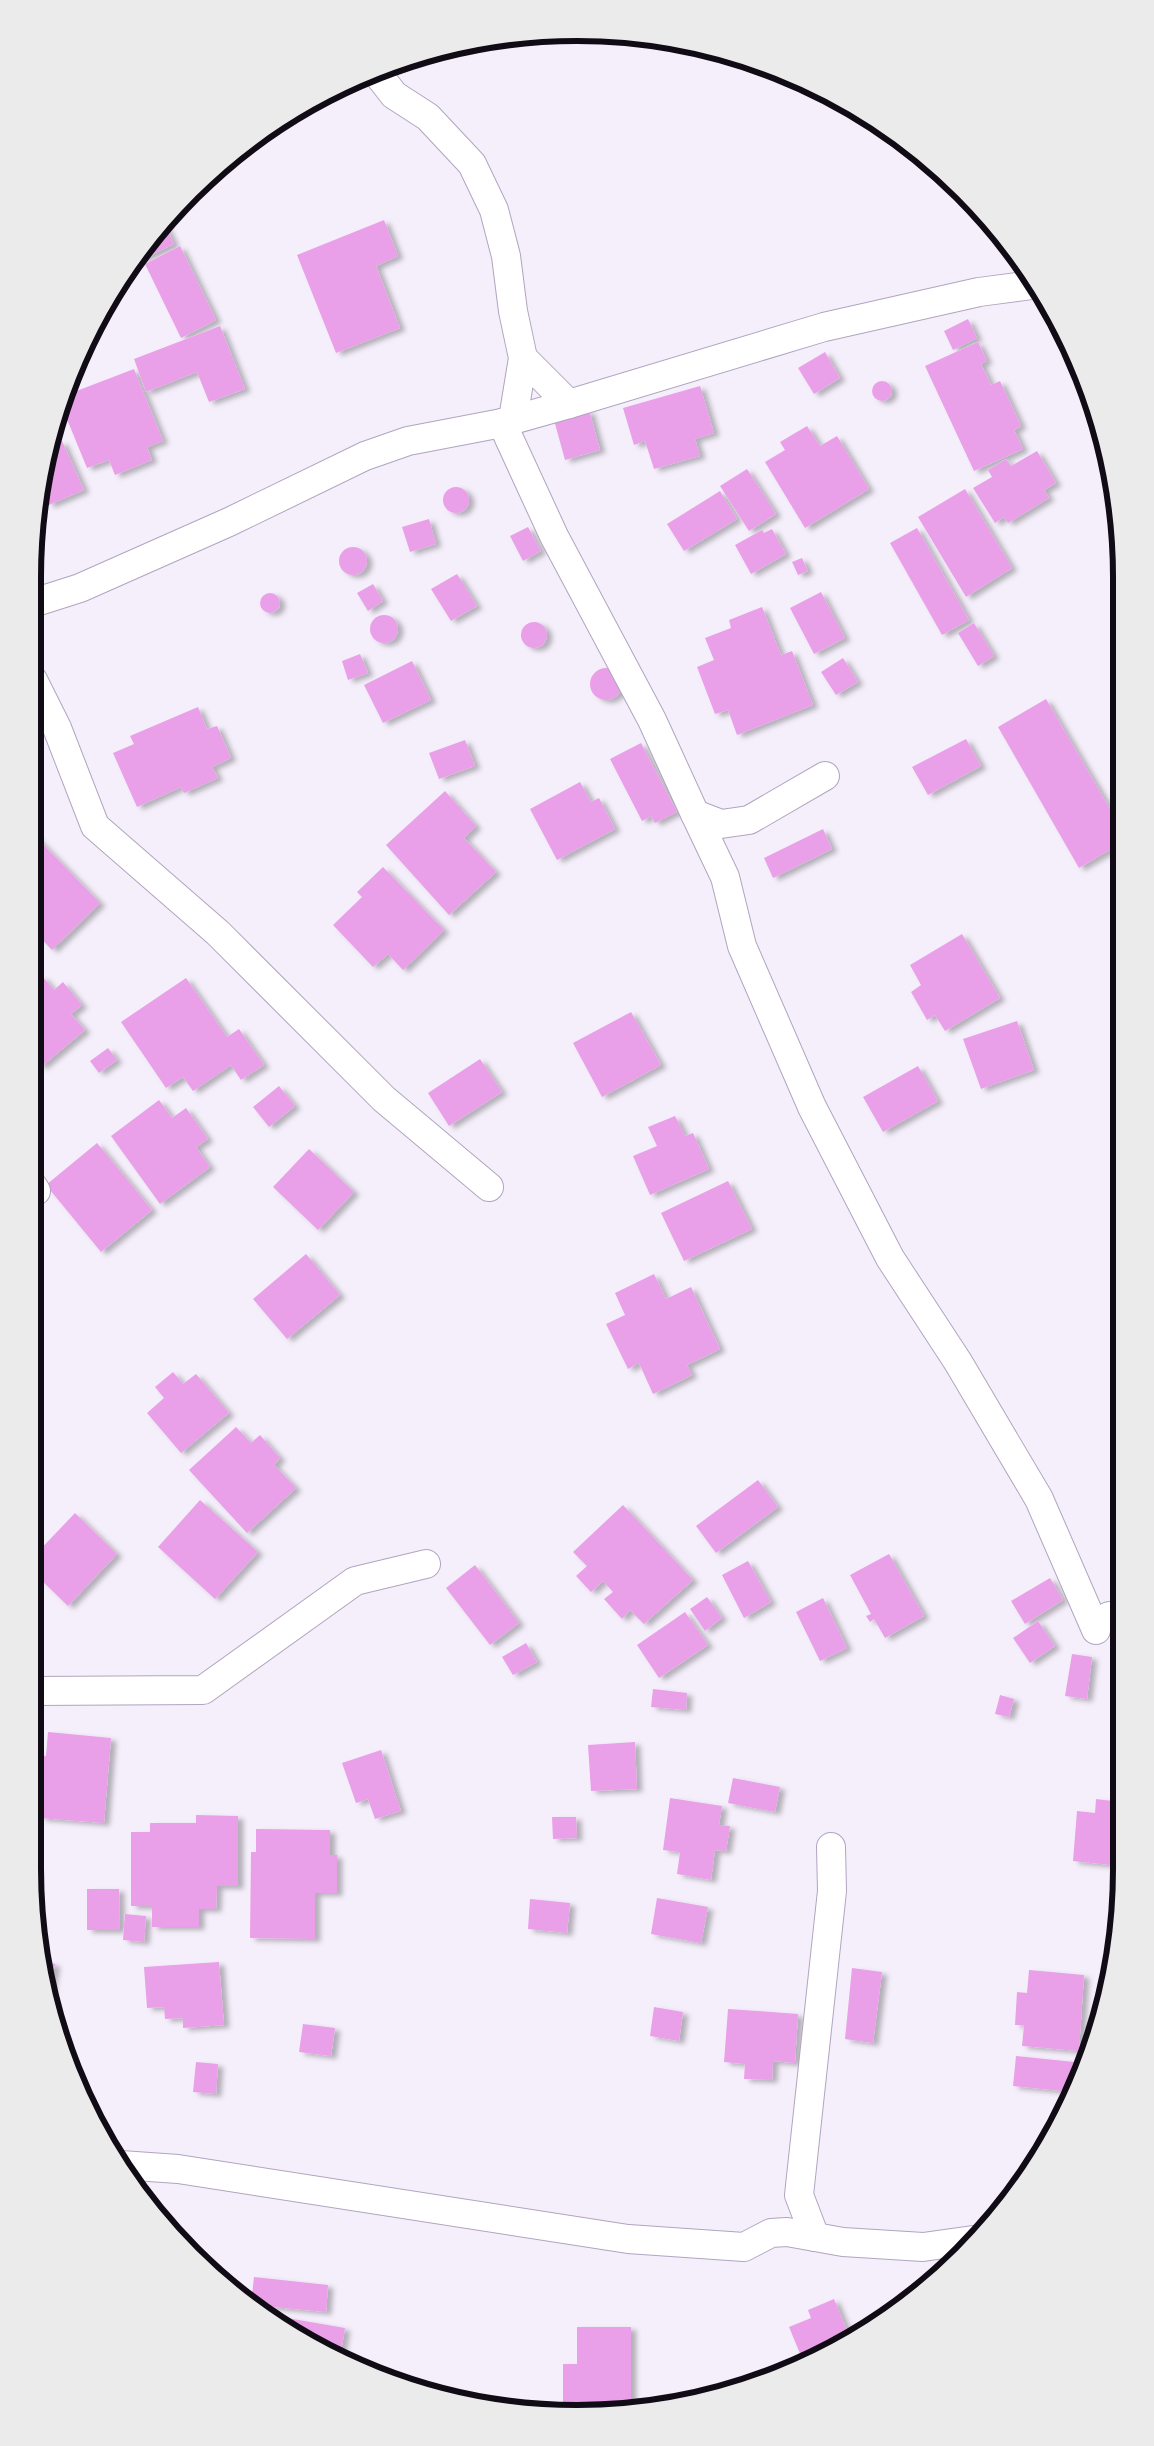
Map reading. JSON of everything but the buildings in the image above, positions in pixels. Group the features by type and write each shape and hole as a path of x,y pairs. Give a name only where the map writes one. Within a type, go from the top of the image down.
{"street":[{"path":"381,79 394,95 428,117 472,164 496,220 506,256 513,311 523,358 508,421 554,536 652,720 725,877 742,946 812,1107 890,1258 958,1362 1109,1621"},
{"path":"41,600 80,588 203,534 315,482 365,456 408,442 508,421 824,327 979,292 1026,286"},
{"path":"523,358 569,404"},
{"path":"41,697 57,728 94,826 218,933 384,1099 489,1188"},
{"path":"695,814 721,824 749,820 825,776"},
{"path":"41,1691 203,1690 354,1581 426,1564"},
{"path":"815,2237 799,2196 832,1891 831,1847"},
{"path":"131,2166 178,2169 628,2239 744,2247 770,2233 799,2196"},
{"path":"770,2233 787,2232 843,2242 923,2247 962,2242"}]}
